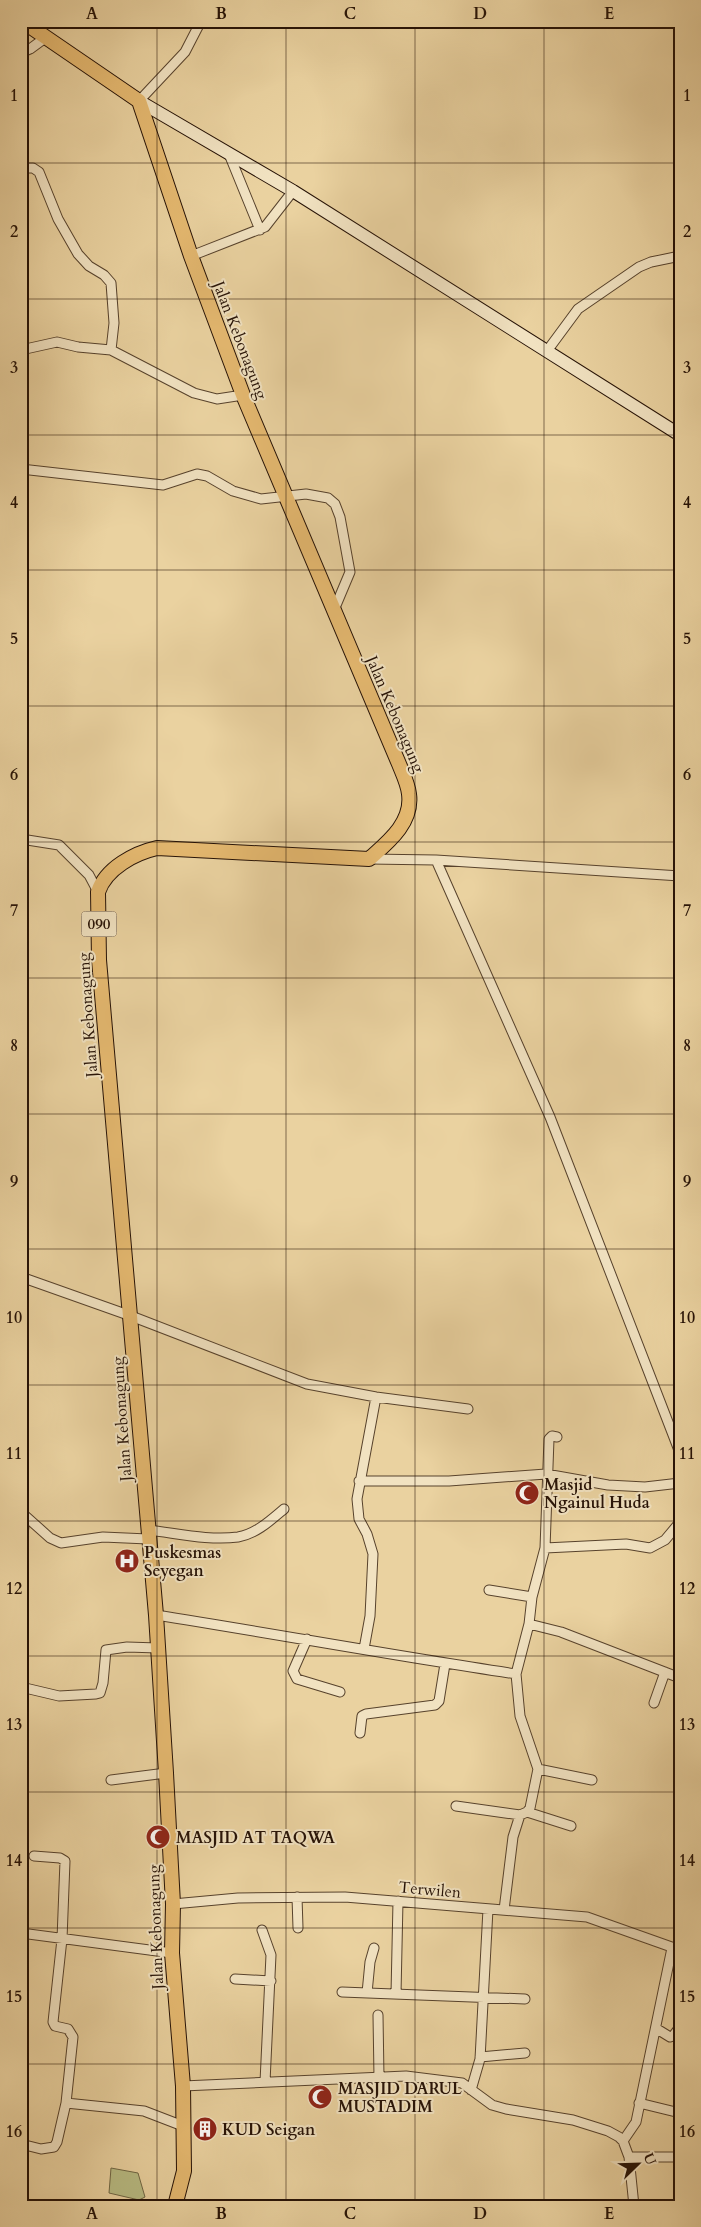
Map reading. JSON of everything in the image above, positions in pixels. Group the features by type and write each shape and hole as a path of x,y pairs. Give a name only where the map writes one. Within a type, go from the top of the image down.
{"main road":[{"path":"22,21 139,101"},
{"name":"Jalan Kebonagung","path":"139,101 191,256 243,395 399,764 410,796 408,810 398,832 369,859"},
{"name":"090","path":"98,892 101,885 115,868 142,852 158,848 369,859"},
{"name":"Jalan Kebonagung","path":"98,892 99,960 156,1615 166,1773 173,1904 172,1953 184,2086 184,2171 175,2206"}],"street":[{"path":"201,21 185,52 139,101 293,192 680,435"},
{"path":"21,52 30,49 45,38"},
{"path":"229,154 260,230"},
{"path":"21,168 33,168 39,172 58,219 73,246 83,261 104,275 111,283 114,323 111,350"},
{"path":"191,256 260,230 270,222 293,192"},
{"path":"547,352 578,309 639,267 651,262 680,256"},
{"path":"21,350 57,342 78,347 111,350 194,393 217,399 243,395"},
{"path":"21,469 162,485 197,474 207,476 233,491 261,499 315,494 328,498 335,504 343,529 350,576 334,610"},
{"path":"21,839 59,845 89,875 98,892"},
{"path":"369,859 436,860 680,876"},
{"path":"436,860 550,1117 680,1453"},
{"path":"21,1277 131,1316 307,1384 376,1398 468,1408"},
{"path":"364,1649 370,1616 373,1554 367,1534 359,1519 357,1499 376,1398"},
{"path":"504,1910 513,1837 532,1801 538,1769 520,1716 516,1674 529,1624 532,1597 544,1548 549,1439 552,1436 557,1437"},
{"path":"359,1482 450,1481 546,1474 608,1485 645,1487 680,1483"},
{"path":"23,1514 50,1538 61,1542 148,1534 239,1537 268,1523 284,1509"},
{"path":"21,1554 23,1514"},
{"path":"544,1548 626,1544 650,1548 665,1540 680,1522"},
{"path":"490,1590 532,1597"},
{"path":"156,1615 307,1639 445,1664 516,1674"},
{"path":"529,1624 561,1632 680,1678"},
{"path":"307,1639 294,1671 297,1679 340,1692"},
{"path":"21,1687 59,1696 98,1694 103,1683 106,1650 127,1647 158,1648"},
{"path":"360,1733 362,1716 366,1714 435,1705 439,1701 445,1664"},
{"path":"654,1703 665,1672"},
{"path":"538,1769 592,1780"},
{"path":"111,1780 166,1773"},
{"path":"456,1806 524,1814 571,1826"},
{"path":"21,2144 41,2149 54,2147 66,2103 73,2037 68,2029 55,2026 53,2022 62,1939 65,1861 60,1858 34,1856"},
{"path":"297,1897 298,1928"},
{"name":"Terwilen","path":"173,1904 238,1898 345,1897 587,1917 676,1949"},
{"path":"396,1994 398,1901"},
{"path":"471,2090 480,2057 488,1909"},
{"path":"262,1930 271,1955 265,2082"},
{"path":"21,1933 172,1953"},
{"path":"367,1993 370,1962 374,1948"},
{"path":"623,2141 634,2126 676,1949"},
{"path":"235,1979 271,1981"},
{"path":"342,1992 525,1999"},
{"path":"378,2015 378,2077"},
{"path":"657,2029 673,2036 680,2027"},
{"path":"480,2057 526,2053"},
{"path":"184,2086 406,2076 443,2079 462,2083 492,2105 574,2120 608,2131 623,2141 629,2157 634,2206"},
{"path":"66,2103 144,2111 183,2126"},
{"path":"639,2103 680,2113"},
{"path":"629,2157 680,2157"}],"green space":[{"path":"111,2168 138,2173 145,2197 139,2200 109,2193"}],"place":[{"name":"Masjid Ngainul Huda","path":"527,1493"},
{"name":"Puskesmas Seyegan","path":"127,1561"},
{"name":"MASJID AT TAQWA","path":"158,1837"},
{"name":"MASJID DARUL MUSTADIM","path":"320,2097"},
{"name":"KUD Seigan","path":"205,2129"}]}
